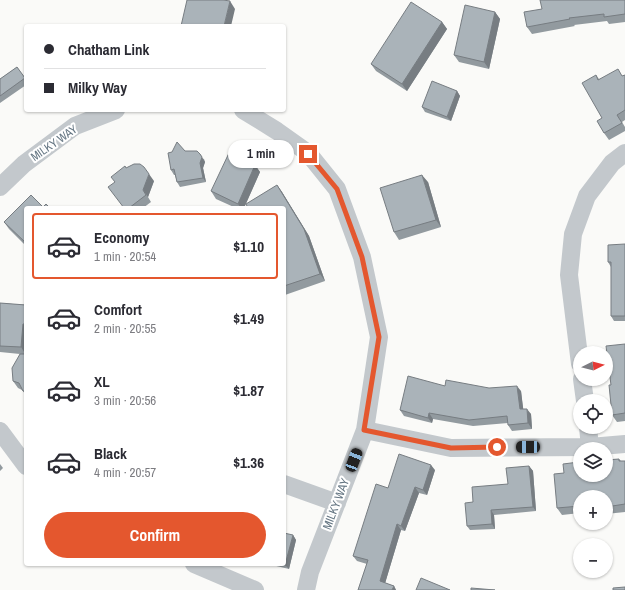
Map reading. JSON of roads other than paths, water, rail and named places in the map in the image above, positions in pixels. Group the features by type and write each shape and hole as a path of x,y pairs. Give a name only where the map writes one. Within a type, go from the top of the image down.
{"street":[{"name":"MILKY WAY","path":"0,187 24,164 75,126 111,112"},
{"name":"MILKY WAY","path":"246,112 277,131 308,154 337,189 362,257 379,337 364,430 310,572 306,590"},
{"path":"578,346 569,275 573,234 587,196 612,163 625,153"},
{"path":"364,430 451,448 573,447"},
{"path":"0,431 24,463"},
{"path":"613,445 625,444"},
{"path":"286,485 337,503"},
{"path":"199,566 255,590"}]}
